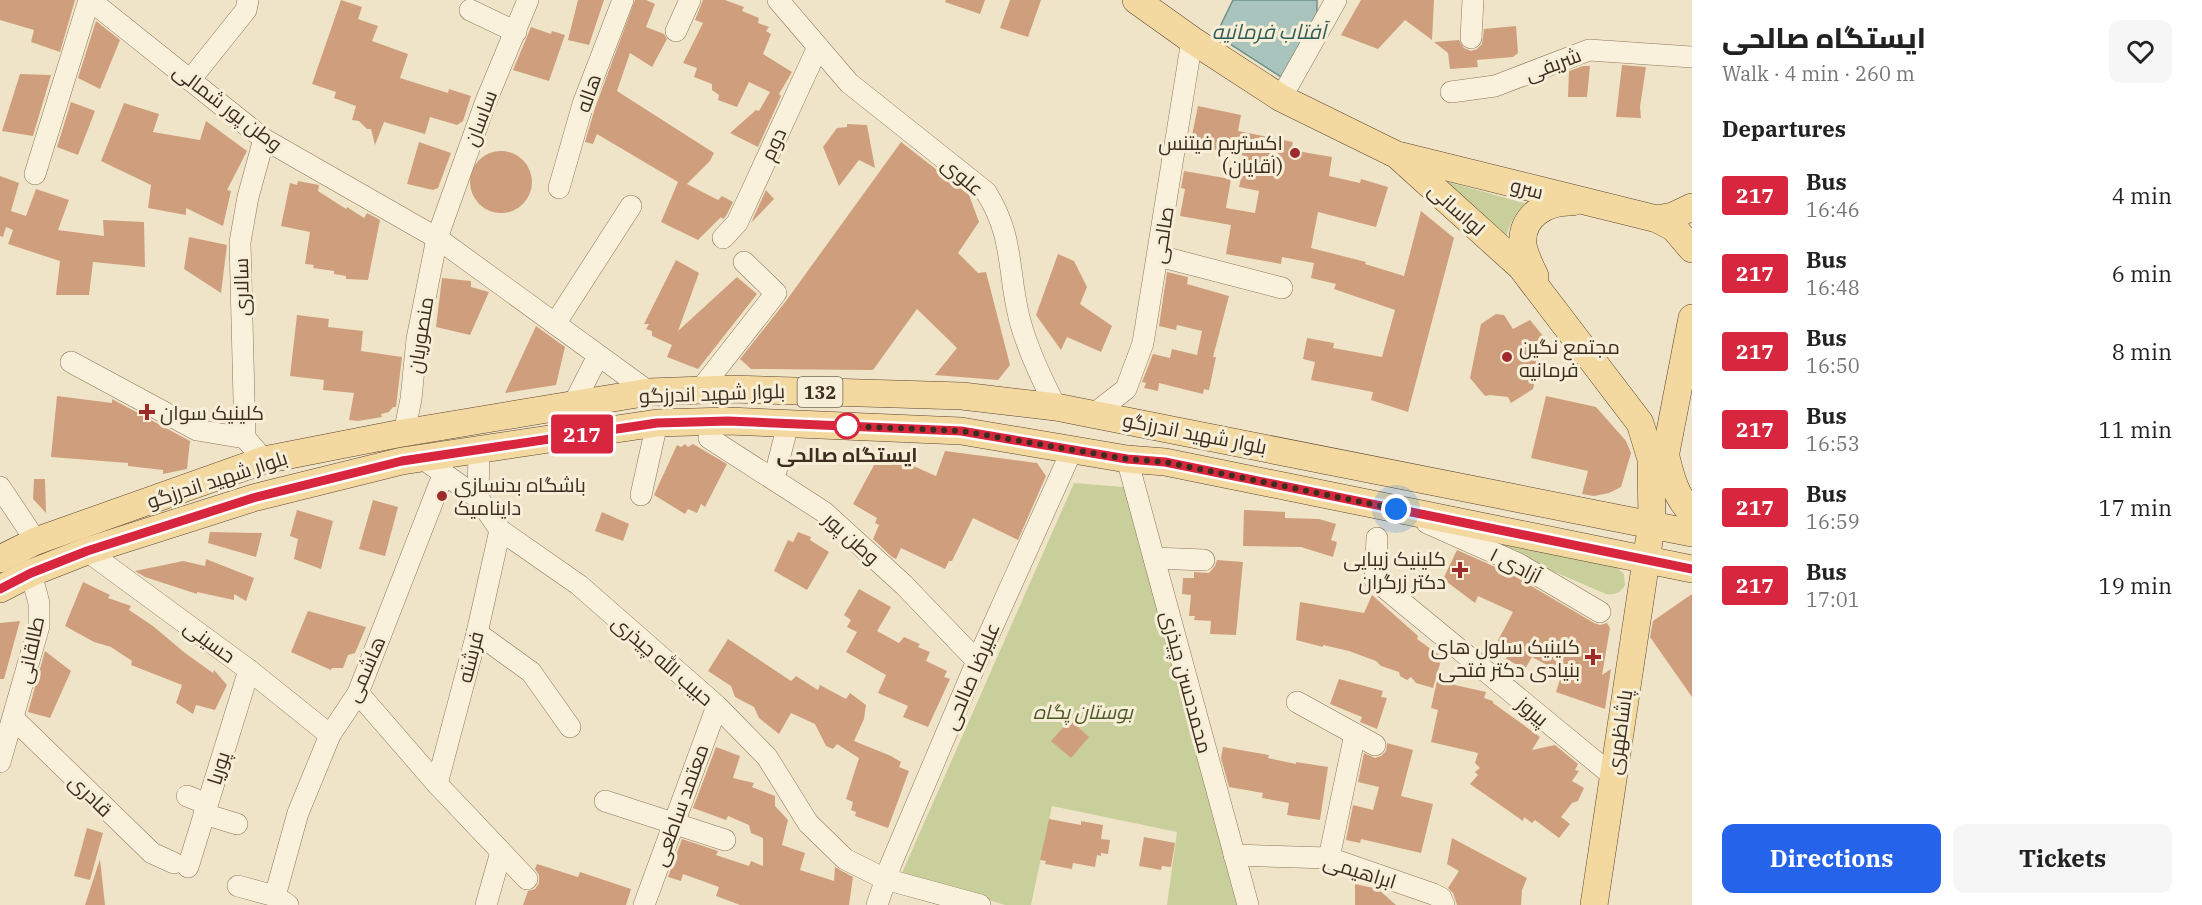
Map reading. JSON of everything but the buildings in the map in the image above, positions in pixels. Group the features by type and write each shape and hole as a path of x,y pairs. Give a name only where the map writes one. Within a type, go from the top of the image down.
{"main road":[{"name":"لواسانی","path":"1136,0 1281,98 1398,155 1521,267 1640,423 1651,459 1652,524"},
{"name":"سرو","path":"1398,155 1657,219"},
{"path":"1572,333 1529,264 1523,242 1524,231 1528,221 1544,207 1567,202 1594,205"},
{"path":"1657,219 1673,216 1692,207"},
{"path":"1657,219 1674,228 1692,249"},
{"path":"1640,423 1647,427 1660,426 1670,418 1675,408 1686,381 1692,318"},
{"name":"بلوار شهید اندرزگو","path":"0,558 36,541 254,463 404,433 649,392 731,389 962,396 1056,407 1692,533"},
{"path":"1652,524 1675,408"},
{"name":"بلوار شهید اندرزگو","path":"0,589 31,573 87,551 253,498 422,458 657,423 728,421 961,431 1127,459 1165,462 1692,569"},
{"path":"1277,484 1290,480 1296,470 1294,460 1284,451"},
{"path":"1666,455 1673,486 1684,506 1692,513"},
{"path":"253,498 243,492 239,484 254,463"},
{"name":"پاشاظهری","path":"1594,905 1645,558 1652,524"}],"street":[{"name":"وطن پور شمالی","path":"90,0 264,139 437,238"},
{"path":"35,174 90,0"},
{"path":"190,80 246,10 248,0"},
{"name":"ساسان","path":"437,238 486,101 528,0"},
{"name":"هاله","path":"559,188 583,105 623,0"},
{"path":"676,31 690,0"},
{"name":"علوی","path":"778,0 849,83 986,192 997,210 1008,240 1020,321 1041,379 1056,407"},
{"path":"1281,98 1336,0"},
{"path":"1471,38 1473,0"},
{"path":"470,10 516,32"},
{"name":"صالحی","path":"1095,413 1126,389 1143,343 1159,256 1192,40"},
{"name":"دوم","path":"723,238 736,223 818,47"},
{"name":"شریفی","path":"1451,92 1495,86 1589,50 1692,57"},
{"name":"سالاری","path":"245,438 240,242 248,197 264,139"},
{"path":"555,324 631,206"},
{"path":"437,238 649,392"},
{"name":"منصوریان","path":"404,433 411,399 417,339 437,238"},
{"path":"1159,256 1282,288"},
{"path":"700,390 776,293 744,262"},
{"path":"573,405 598,356"},
{"path":"71,362 197,430 245,438 254,463"},
{"path":"641,495 657,423"},
{"path":"774,479 789,424"},
{"name":"وطن پور","path":"710,438 824,512 904,585 977,661"},
{"path":"478,498 479,450"},
{"name":"علیرضا صالحی","path":"877,905 885,879 977,661 1072,450"},
{"name":"حبیب الله چیذری","path":"422,458 478,498 500,530 579,585 717,706 766,757 808,823 845,859 885,879 980,905"},
{"name":"محمدحسن چیذری","path":"1127,459 1248,905"},
{"name":"هاشمی","path":"281,900 298,813 330,735 358,693 443,475"},
{"path":"0,487 36,541"},
{"name":"آزادی ۱","path":"1396,509 1517,562 1600,612"},
{"name":"فرشته","path":"437,784 477,633 500,530"},
{"name":"پیروز","path":"1377,538 1375,580 1613,776"},
{"name":"حسینی","path":"87,551 249,670 330,735"},
{"path":"1154,558 1204,560"},
{"name":"طالقانی","path":"0,762 39,626 39,603 31,573"},
{"path":"477,633 531,672 570,727"},
{"name":"پوریا","path":"181,865 206,809 249,670"},
{"path":"358,693 437,784 527,879"},
{"path":"1298,702 1375,745"},
{"name":"معتمد ساطعی","path":"645,905 717,706"},
{"name":"قادری","path":"14,719 152,853 181,865"},
{"path":"1329,858 1355,734"},
{"path":"187,796 206,809 237,824"},
{"path":"605,801 725,840"},
{"path":"486,905 501,852"},
{"name":"ابراهیمی","path":"1234,855 1329,858 1433,894 1441,898 1444,905"},
{"path":"238,886 281,900"}],"green space":[{"path":"1419,174 1531,205 1514,218 1506,238"},
{"name":"بوستان پگاه","path":"1074,483 1124,487 1240,905 1167,905 1177,832 1052,806 1031,905 1005,905 902,873"},
{"path":"1469,535 1614,565 1624,574 1625,585 1617,593 1606,594"}],"water":[{"name":"آفتاب فرمانیه","path":"1233,0 1317,0 1317,13 1281,77 1216,35"}],"bus line":[{"name":"217","path":"0,589 31,573 87,551 253,498 402,461 657,423 728,421 961,431 1127,459 1165,462 1692,569"}],"place":[{"name":"اکستریم فیتنس (آقایان)","path":"1295,153"},
{"name":"مجتمع نگین فرمانیه","path":"1507,357"},
{"name":"کلینیک سوان","path":"147,412"},
{"name":"ایستگاه صالحی","path":"847,426"},
{"name":"باشگاه بدنسازی داینامیک","path":"442,496"},
{"name":"کلینیک زیبایی دکتر زرگران","path":"1460,570"},
{"name":"کلینیک سلول های بنیادی دکتر فتحی","path":"1593,657"}],"route":[{"path":"847,426 961,431 1127,459 1165,462 1396,509"}]}
